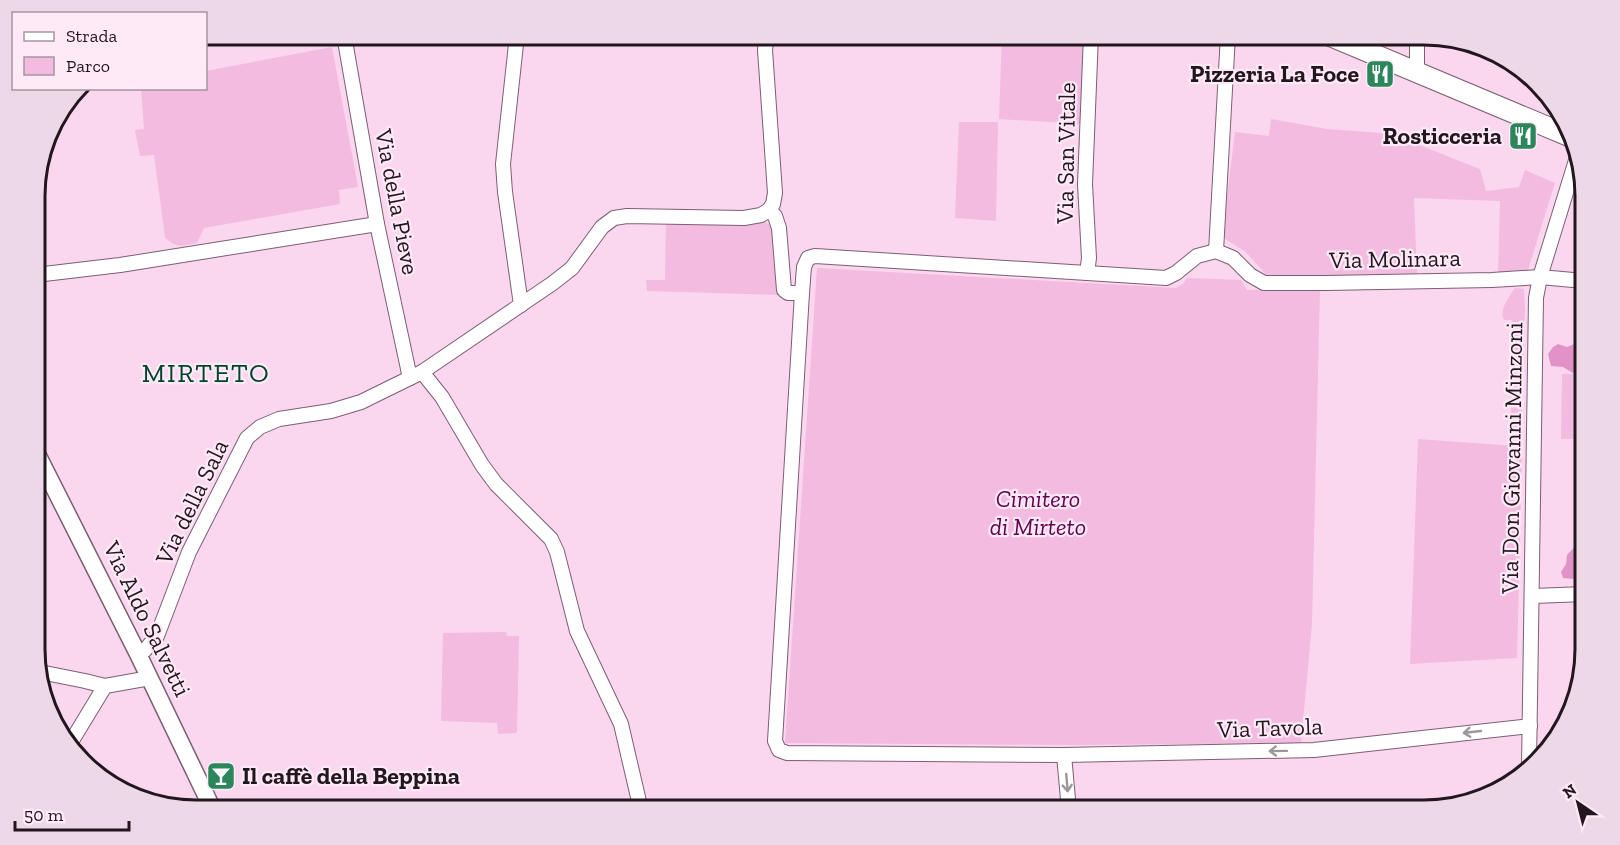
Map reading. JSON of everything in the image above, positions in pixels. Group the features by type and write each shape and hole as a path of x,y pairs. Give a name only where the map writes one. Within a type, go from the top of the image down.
{"main road":[{"path":"1353,45 1561,133"}],"street":[{"name":"Via della Pieve","path":"346,45 377,224 416,375"},
{"path":"516,45 503,164 521,304"},
{"path":"766,45 775,193 769,210 775,216 779,228 784,290 788,293 802,293 807,258 815,256 1166,278 1197,256 1216,251 1227,45"},
{"name":"Via San Vitale","path":"1087,273 1089,258 1085,183 1091,45"},
{"path":"1417,45 1417,73"},
{"name":"Via Don Giovanni Minzoni","path":"1529,758 1536,308 1540,277 1573,170"},
{"name":"Via della Sala","path":"137,653 145,650 157,636 189,552 247,438 260,427 279,419 331,411 361,402 416,375 572,268 602,227 614,218 627,216 744,218 761,215 769,210"},
{"path":"45,274 120,265 377,224"},
{"name":"Via Molinara","path":"1216,251 1233,258 1250,275 1264,283 1540,277 1575,280"},
{"name":"Via Tavola","path":"802,293 775,741 779,750 787,753 1064,755 1314,750 1530,726"},
{"path":"416,375 442,397 482,465 496,484 551,539 557,552 577,631 621,724 639,800"},
{"name":"Via Aldo Salvetti","path":"45,470 150,678 208,800"},
{"path":"1533,596 1575,594"},
{"path":"47,673 105,687 150,678"},
{"path":"74,738 105,687"},
{"path":"1064,755 1068,800"}],"green space":[{"path":"1002,45 1087,45 1083,124 999,119"},
{"path":"332,47 358,187 339,190 340,204 204,228 197,243 180,246 169,241 165,237 154,155 140,156 135,130 144,129 141,90 207,90 207,71"},
{"path":"1271,119 1327,129 1407,135 1409,141 1480,169 1486,191 1519,187 1525,170 1555,183 1527,273 1498,275 1500,201 1414,198 1417,276 1269,278 1246,252 1222,237 1235,132 1269,136"},
{"path":"959,122 998,122 996,221 955,218"},
{"path":"666,219 759,220 768,224 776,237 779,295 647,291 646,280 665,280"},
{"name":"Cimitero di Mirteto","path":"817,268 1176,288 1187,278 1241,280 1247,290 1320,288 1312,624 1301,743 1070,745 785,743"},
{"path":"1515,288 1524,289 1525,310 1521,434 1511,433 1512,320 1504,320 1503,316 1505,303"},
{"path":"1562,374 1575,374 1575,439 1561,439"},
{"path":"1418,439 1515,446 1522,452 1517,658 1410,664"},
{"path":"506,632 507,636 519,636 517,733 498,734 497,723 441,721 443,633"}],"shaded area":[{"path":"1558,344 1567,347 1575,344 1575,374 1563,367 1551,366 1548,354 1553,347"},
{"path":"1575,546 1575,579 1563,578 1561,572 1566,564 1567,555"}],"place":[{"name":"Pizzeria La Foce","path":"1380,74"},
{"name":"Rosticceria","path":"1523,136"},
{"name":"Il caffè della Beppina","path":"221,776"}],"district":[{"name":"MIRTETO","path":"206,373"}]}
